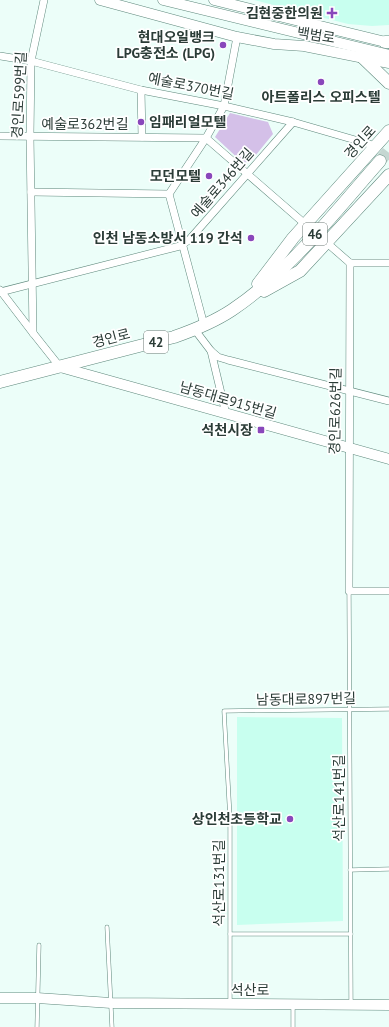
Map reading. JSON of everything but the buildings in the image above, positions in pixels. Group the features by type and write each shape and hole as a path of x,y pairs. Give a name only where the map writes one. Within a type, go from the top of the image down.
{"main road":[{"path":"362,57 389,83"},
{"name":"경인로","path":"245,301 305,224 373,151 389,131"},
{"path":"373,151 383,156 384,161"},
{"name":"경인로","path":"245,301 302,248 384,161"},
{"name":"경인로","path":"0,382 174,337 200,327 231,311 245,301 300,271 389,175"}],"street":[{"name":"경인로599번길","path":"33,333 30,136 31,62 44,0"},
{"name":"백범로","path":"100,0 237,37 274,44 304,46 389,63"},
{"name":"백범로","path":"163,0 389,54"},
{"name":"백범로","path":"214,0 250,6 388,42"},
{"path":"226,414 211,351 200,327 183,244 169,194 206,138 224,106 237,37"},
{"name":"예술로370번길","path":"0,56 31,62 141,90 224,106 293,122 373,151"},
{"path":"141,90 142,137"},
{"name":"예술로346번길","path":"0,291 183,244 189,240 293,122"},
{"name":"예술로362번길","path":"0,136 206,138"},
{"path":"206,138 305,224"},
{"path":"32,192 169,194"},
{"path":"327,243 350,263 389,263"},
{"name":"경인로626번길","path":"349,591 348,390 350,263"},
{"path":"0,291 60,367"},
{"path":"211,351 218,357 228,360 389,401"},
{"name":"남동대로915번길","path":"60,367 389,459"},
{"path":"349,591 389,591"},
{"name":"석산로","path":"0,998 37,998 111,1004 389,1005"}],"lane":[{"name":"석산로141번길","path":"349,591 351,1004"},
{"name":"남동대로897번길","path":"224,711 389,709"},
{"name":"석산로131번길","path":"224,711 230,818 230,1004"},
{"path":"350,870 389,870"},
{"path":"107,927 112,1027"},
{"name":"석산로131번길","path":"230,934 351,934"},
{"path":"37,1027 39,945"},
{"path":"293,1027 294,1004"}],"shaded area":[{"path":"254,0 389,0 389,25 372,26 348,24"},
{"path":"230,113 268,122 273,134 251,161 243,163 215,137"},
{"name":"상인천초등학교","path":"237,717 342,718 343,921 237,925"}],"tunnel":[{"path":"380,161 389,150"}],"place":[{"name":"김현중한의원","path":"332,13"},
{"name":"현대오일뱅크 LPG충전소 (LPG)","path":"223,45"},
{"name":"아트폴리스 오피스텔","path":"321,82"},
{"name":"임패리얼모텔","path":"141,122"},
{"name":"모던모텔","path":"209,176"},
{"name":"인천 남동소방서 119 간석","path":"251,238"},
{"name":"석천시장","path":"261,430"},
{"name":"상인천초등학교","path":"290,819"}]}
